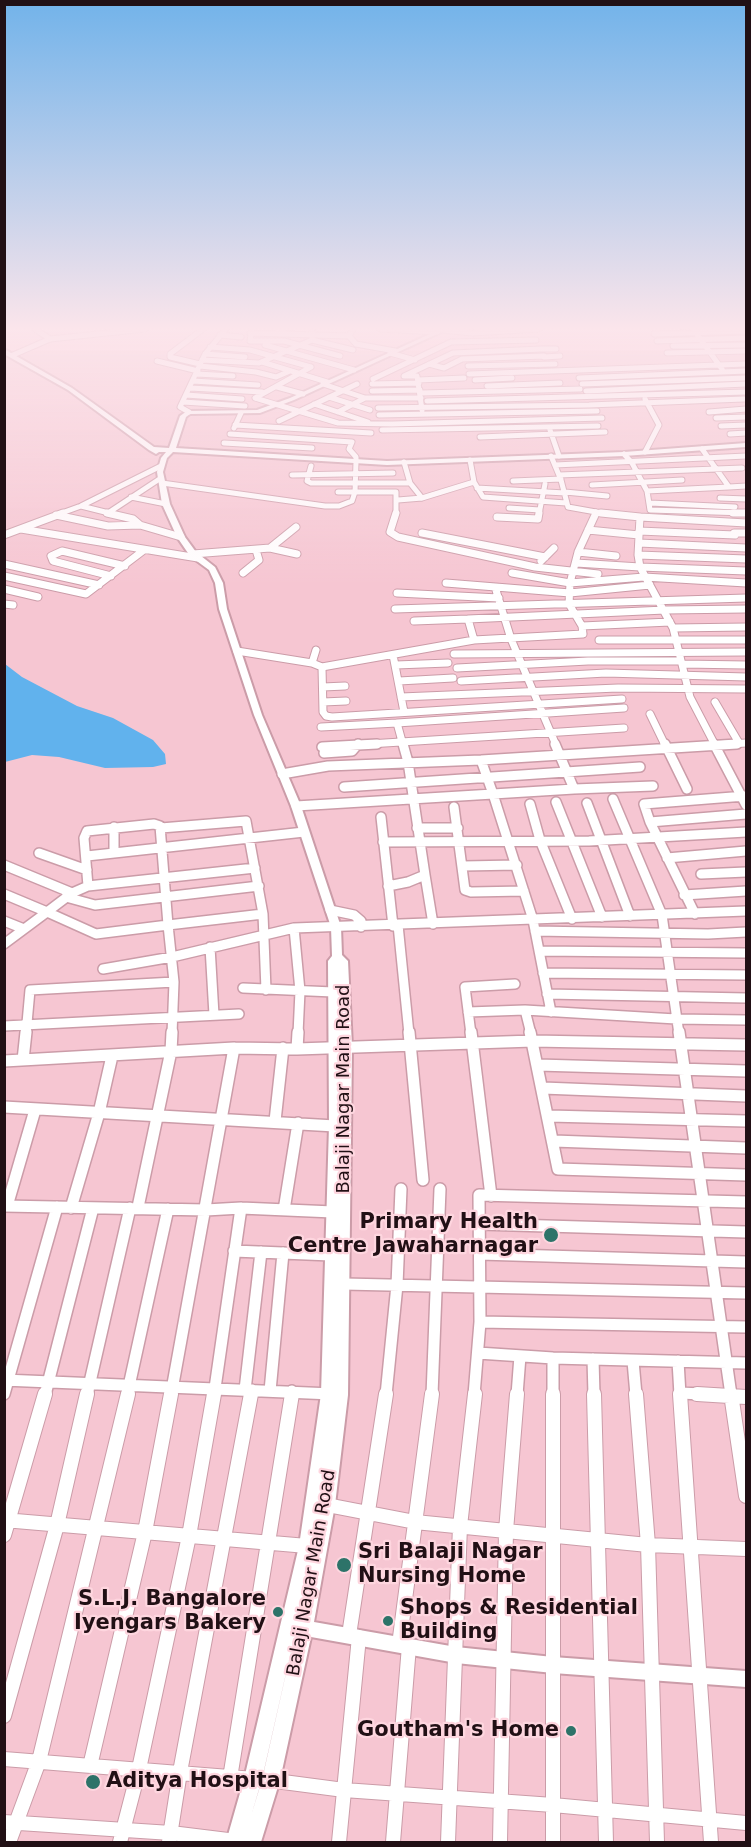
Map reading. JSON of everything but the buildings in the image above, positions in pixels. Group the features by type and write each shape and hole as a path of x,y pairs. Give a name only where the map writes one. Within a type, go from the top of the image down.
{"street":[{"path":"105,415 151,449 162,462"},
{"path":"162,462 172,449 184,415"},
{"path":"219,454 240,415"},
{"path":"279,421 291,415"},
{"path":"314,415 338,423 427,429 602,418"},
{"path":"316,423 330,415"},
{"path":"352,415 368,420 368,424"},
{"path":"423,415 427,429"},
{"path":"543,415 549,427 555,465 568,507 640,517 747,523"},
{"path":"645,452 659,426 654,415"},
{"path":"716,418 747,417"},
{"path":"235,425 371,433"},
{"path":"722,426 747,425"},
{"path":"382,430 598,426"},
{"path":"307,459 318,431"},
{"path":"480,437 605,432"},
{"path":"730,434 747,433"},
{"path":"108,513 138,492 161,481 325,506 339,506 352,501 356,483 356,457 349,449 352,442 231,434"},
{"path":"224,443 312,448"},
{"path":"151,449 356,462 404,462 624,454 747,446"},
{"path":"513,481 637,472 717,470 745,466 743,457 733,447"},
{"path":"702,449 729,487"},
{"path":"4,535 81,506 162,462 201,453"},
{"path":"624,454 632,463 647,491 650,510 747,513"},
{"path":"555,465 743,457"},
{"path":"470,460 476,485 483,497 566,503"},
{"name":"Balaji Nagar Main Road","path":"162,462 161,481 165,501 181,537 196,556 212,569 219,583 223,609 258,715 296,806 336,927 337,956 343,961 340,1047 344,1284 327,1505 305,1628 271,1780 241,1842"},
{"path":"404,462 409,483 422,498"},
{"path":"311,466 307,481 311,483 409,483"},
{"path":"292,475 393,473"},
{"path":"592,485 682,480"},
{"path":"497,517 539,518 544,484"},
{"path":"398,500 422,498 476,485 607,496"},
{"path":"647,491 747,486"},
{"path":"338,492 414,491"},
{"path":"138,492 165,501"},
{"path":"396,492 398,500 396,518 389,528 392,535 535,567 598,574"},
{"path":"131,497 165,501"},
{"path":"720,498 747,500"},
{"path":"650,503 747,507"},
{"path":"81,506 136,520 140,525"},
{"path":"509,508 540,510"},
{"path":"237,651 312,663 322,667 474,640 580,635 584,633 582,626 569,604 570,583 578,552 596,512"},
{"path":"56,515 108,526 140,525 181,537"},
{"path":"640,517 638,555 640,567 672,625 688,688 747,805"},
{"path":"270,548 296,527"},
{"path":"21,529 144,550 196,556 270,548 297,554"},
{"path":"588,530 747,548"},
{"path":"422,533 545,557"},
{"path":"639,536 747,533"},
{"path":"122,556 132,548"},
{"path":"535,567 554,548"},
{"path":"4,576 83,594 99,585 144,550"},
{"path":"243,573 259,560 256,550"},
{"path":"111,576 52,561 51,556 62,551 124,566"},
{"path":"578,552 616,556"},
{"path":"638,555 747,559"},
{"path":"576,562 747,571"},
{"path":"4,564 99,585"},
{"path":"512,573 570,583 644,577 747,583"},
{"path":"470,585 473,575"},
{"path":"4,598 26,581"},
{"path":"446,583 570,593 650,585"},
{"path":"495,587 516,652 574,789"},
{"path":"4,589 38,597"},
{"path":"397,593 499,598"},
{"path":"395,609 569,604 659,598 747,598"},
{"path":"4,604 13,605"},
{"path":"701,609 706,627"},
{"path":"414,621 665,610 747,609"},
{"path":"468,619 474,640"},
{"path":"582,626 747,627"},
{"path":"599,640 747,640"},
{"path":"312,663 316,650"},
{"path":"454,654 747,652"},
{"path":"393,655 404,712"},
{"path":"457,668 588,661 747,665"},
{"path":"396,665 448,663"},
{"path":"322,667 323,702 326,716 622,699"},
{"path":"461,681 606,673 747,677"},
{"path":"399,681 453,678"},
{"path":"323,687 345,686"},
{"path":"401,697 618,688 747,689"},
{"path":"323,702 346,701"},
{"path":"715,702 743,743"},
{"path":"321,727 624,708"},
{"path":"650,714 687,789"},
{"path":"397,723 408,762 412,800 433,924"},
{"path":"323,750 352,751 358,744 401,740 624,728"},
{"path":"282,774 328,766 481,760 743,743"},
{"path":"481,760 509,840 533,920 551,1012"},
{"path":"344,787 640,767"},
{"path":"296,806 653,786"},
{"path":"695,914 666,858 644,807 646,803 744,796"},
{"path":"614,799 662,915 732,1396 742,1433 747,1496"},
{"path":"556,802 602,917"},
{"path":"587,803 630,916"},
{"path":"530,804 540,840 572,919"},
{"path":"454,807 467,892 524,891"},
{"path":"650,822 747,814"},
{"path":"381,818 423,1180"},
{"path":"161,828 243,820 247,822 263,914 266,990"},
{"path":"4,1716 57,1525 90,1384 159,1115 171,1052 174,982 168,925 168,898 159,824 87,831 84,838 88,886"},
{"path":"114,827 114,853"},
{"path":"417,828 458,828"},
{"path":"87,856 304,832"},
{"path":"383,843 570,841 747,832"},
{"path":"666,858 747,851"},
{"path":"39,852 87,870"},
{"path":"4,865 95,905 259,886"},
{"path":"462,866 517,865"},
{"path":"4,944 69,895 88,886 255,868"},
{"path":"700,874 747,872"},
{"path":"388,886 408,882 425,875"},
{"path":"684,895 747,891"},
{"path":"4,894 96,934 263,914"},
{"path":"330,910 354,915 361,921 361,927"},
{"path":"103,969 172,957 294,928 747,911"},
{"path":"4,921 24,929"},
{"path":"294,928 300,992 297,1049"},
{"path":"535,931 664,934 747,932"},
{"path":"210,947 214,1015"},
{"path":"539,951 747,953"},
{"path":"10,1823 121,1837 241,1842 253,1779 307,1546 334,1395 332,1255 335,1126 340,1047 333,992 333,961 337,956"},
{"path":"543,973 747,975"},
{"path":"23,1060 30,990 174,982"},
{"path":"490,1196 465,987 515,984"},
{"path":"243,988 333,992"},
{"path":"547,994 747,998"},
{"path":"468,1012 525,1010 676,1019 747,1020"},
{"path":"525,1010 549,1116 558,1169 747,1175"},
{"path":"4,1026 239,1014"},
{"path":"4,1061 234,1048 297,1049 533,1041 747,1045"},
{"path":"90,1766 145,1532 234,1048"},
{"path":"275,1121 284,1048"},
{"path":"71,1208 99,1113 112,1056"},
{"path":"538,1065 747,1071"},
{"path":"543,1088 747,1096"},
{"path":"4,1107 335,1126"},
{"path":"35,1110 6,1206 240,1208 333,1212"},
{"path":"549,1116 747,1121"},
{"path":"284,1210 298,1123"},
{"path":"554,1141 747,1148"},
{"path":"401,1189 397,1285 385,1406 349,1635 456,1655 553,1665 747,1679"},
{"path":"393,1842 404,1645 415,1522 433,1387 440,1189"},
{"path":"448,1842 460,1526 480,1322 479,1195 747,1202"},
{"path":"4,1394 57,1207"},
{"path":"4,1535 49,1383 93,1208"},
{"path":"121,1837 139,1769 189,1536 215,1389 240,1208"},
{"path":"9,1842 10,1823 39,1761 130,1385 168,1209"},
{"path":"480,1224 747,1232"},
{"path":"234,1251 332,1255"},
{"path":"170,1838 180,1772 225,1539 249,1390 261,1252"},
{"path":"270,1391 283,1253"},
{"path":"480,1254 747,1262"},
{"path":"344,1284 747,1293"},
{"path":"480,1322 747,1327"},
{"path":"478,1353 633,1361 747,1363"},
{"path":"500,1842 506,1531 520,1356"},
{"path":"553,1358 553,1842"},
{"path":"593,1359 606,1842"},
{"path":"633,1361 648,1545 657,1842"},
{"path":"678,1361 711,1842"},
{"path":"7,1380 334,1395"},
{"path":"230,1778 292,1392"},
{"path":"681,1393 747,1397"},
{"path":"327,1505 415,1522 648,1545 747,1549"},
{"path":"7,1521 307,1546"},
{"path":"305,1628 360,1637"},
{"path":"339,1842 360,1637"},
{"path":"4,1759 180,1772 271,1780 344,1790 501,1800 747,1823"}],"water":[{"path":"5,664 22,677 77,706 113,718 153,740 165,754 166,764 153,767 105,768 59,757 32,755 5,762"}],"place":[{"name":"Primary Health Centre Jawaharnagar","path":"551,1235"},
{"name":"Sri Balaji Nagar Nursing Home","path":"344,1565"},
{"name":"S.L.J. Bangalore Iyengars Bakery","path":"278,1612"},
{"name":"Shops & Residential Building","path":"388,1621"},
{"name":"Goutham's Home","path":"571,1731"},
{"name":"Aditya Hospital","path":"93,1782"}]}
